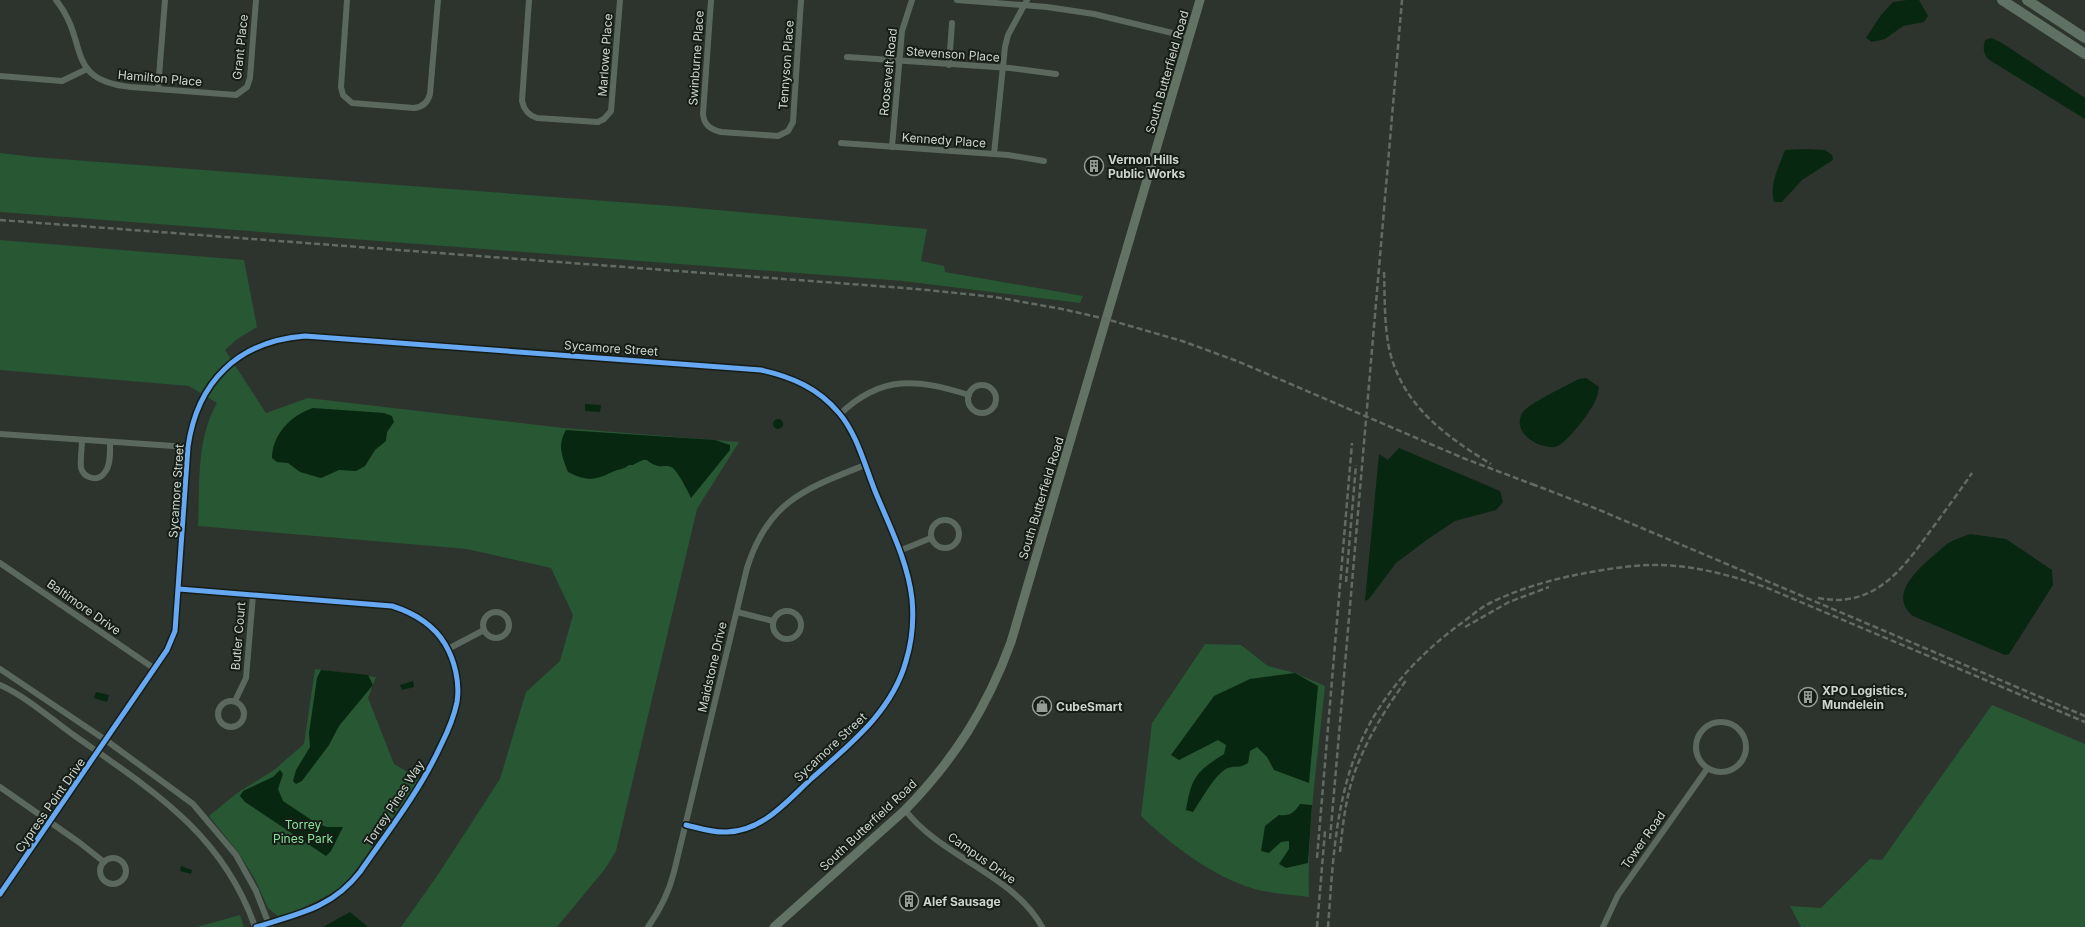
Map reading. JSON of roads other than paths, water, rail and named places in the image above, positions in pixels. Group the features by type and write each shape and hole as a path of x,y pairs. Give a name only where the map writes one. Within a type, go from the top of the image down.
{"main road":[{"name":"South Butterfield Road","path":"774,927 905,810 940,772 963,741 984,706 1003,663 1073,432 1200,0"},
{"path":"2002,0 2085,54"},
{"path":"2027,0 2085,38"}],"street":[{"name":"Hamilton Place","path":"56,0 70,20 82,61 87,69 97,79 105,83 131,88 217,94"},
{"path":"158,89 165,0"},
{"name":"Grant Place","path":"217,94 236,95 242,92 249,83 256,0"},
{"path":"347,0 342,66 342,92 352,103 417,108 429,99 438,0"},
{"name":"Marlowe Place","path":"529,0 522,101 523,107 531,116 594,122 604,119 611,111 620,0"},
{"name":"Swinburne Place","path":"711,0 703,117 707,125 712,130 721,132 778,136 788,131"},
{"name":"Tennyson Place","path":"788,131 793,122 801,0"},
{"name":"Roosevelt Road","path":"892,147 902,31 912,0"},
{"path":"957,0 1026,3 1094,14 1189,37"},
{"path":"994,154 1008,35 1026,3"},
{"path":"949,65 952,23"},
{"name":"Stevenson Place","path":"848,57 1003,68 1056,74"},
{"path":"0,76 62,81 87,69"},
{"name":"Kennedy Place","path":"841,143 994,154 1044,161"},
{"name":"Sycamore Street","path":"100,750 167,650 175,631 188,447 190,431 198,405 213,381 228,366 258,346 290,337 305,336 761,370 785,375 798,381 827,400 840,414 851,431 904,564 912,598 911,640 906,661 894,692 874,720 768,818 755,826 726,832 686,825"},
{"path":"840,414 860,397 871,391 892,384 928,384 969,395"},
{"path":"985,386 995,395 995,404 989,411 976,411 970,405 969,395 976,387 985,386"},
{"path":"0,434 188,447"},
{"path":"82,440 82,470 84,474 95,478 101,477 105,472 110,442"},
{"name":"Maidstone Drive","path":"648,927 658,913 670,889 752,552 770,519 799,494 816,484 865,465"},
{"path":"948,521 953,523 958,531 958,540 955,544 947,548 938,547 931,538 932,527 939,522 948,521"},
{"path":"899,551 931,538"},
{"name":"Baltimore Drive","path":"0,562 155,669"},
{"name":"Torrey Pines Way","path":"179,590 253,594 392,606 416,615 431,627 448,649 454,664 458,682 457,701 452,720 421,786 349,886 330,901 311,910 270,925 255,927"},
{"name":"Butler Court","path":"235,701 246,678 253,594"},
{"path":"781,611 791,611 798,616 800,629 790,638 782,638 774,632 773,621 777,614 781,611"},
{"path":"496,612 506,618 509,626 502,636 490,637 484,630 483,622 488,615 496,612"},
{"path":"737,612 773,621"},
{"path":"448,649 484,630"},
{"path":"0,669 107,741 193,804 236,855 256,891 270,925"},
{"path":"0,685 100,750 173,807 207,842 238,887 255,927"},
{"path":"235,701 243,708 244,716 236,726 227,726 218,718 218,709 224,702 235,701"},
{"path":"1717,722 1734,726 1745,739 1746,747 1744,759 1736,768 1729,772 1721,773 1706,769 1698,759 1695,748 1701,731 1706,726 1717,722"},
{"name":"Cypress Point Drive","path":"0,894 100,750"},
{"name":"Tower Road","path":"1603,927 1618,895 1706,769"},
{"path":"0,787 104,862"},
{"name":"Campus Drive","path":"905,810 921,828 1030,907 1042,927"},
{"path":"114,858 123,862 126,874 122,882 118,884 110,884 102,879 100,871 104,862 114,858"}],"railway":[{"path":"1330,839 1402,0"},
{"path":"0,220 917,289 995,297 1062,309 1106,319 1182,341 1237,361 1463,458 1537,486"},
{"path":"1384,272 1387,339 1395,368 1404,386 1414,402 1442,430 1457,442 1491,464"},
{"path":"1317,858 1352,443"},
{"path":"1346,582 1356,465"},
{"path":"1818,598 1838,600 1855,598 1871,592 1885,583 1909,559 1972,473"},
{"path":"1532,484 1597,509 2085,716"},
{"path":"1328,927 1334,854 1341,805 1354,758 1373,717 1408,670 1451,631 1492,602 1528,587 1553,580 1578,574 1634,566 1666,565 1710,571 1765,587 2085,722"},
{"path":"1465,627 1509,602 1549,587"},
{"path":"1340,852 1346,804 1356,770 1375,728 1407,679"},
{"path":"1317,927 1325,831"}],"place":[{"name":"Vernon Hills Public Works","path":"1094,166"},
{"name":"XPO Logistics, Mundelein","path":"1808,697"},
{"name":"CubeSmart","path":"1042,706"},
{"name":"Alef Sausage","path":"909,901"}],"park label":[{"name":"Torrey Pines Park","path":"303,831"}]}
